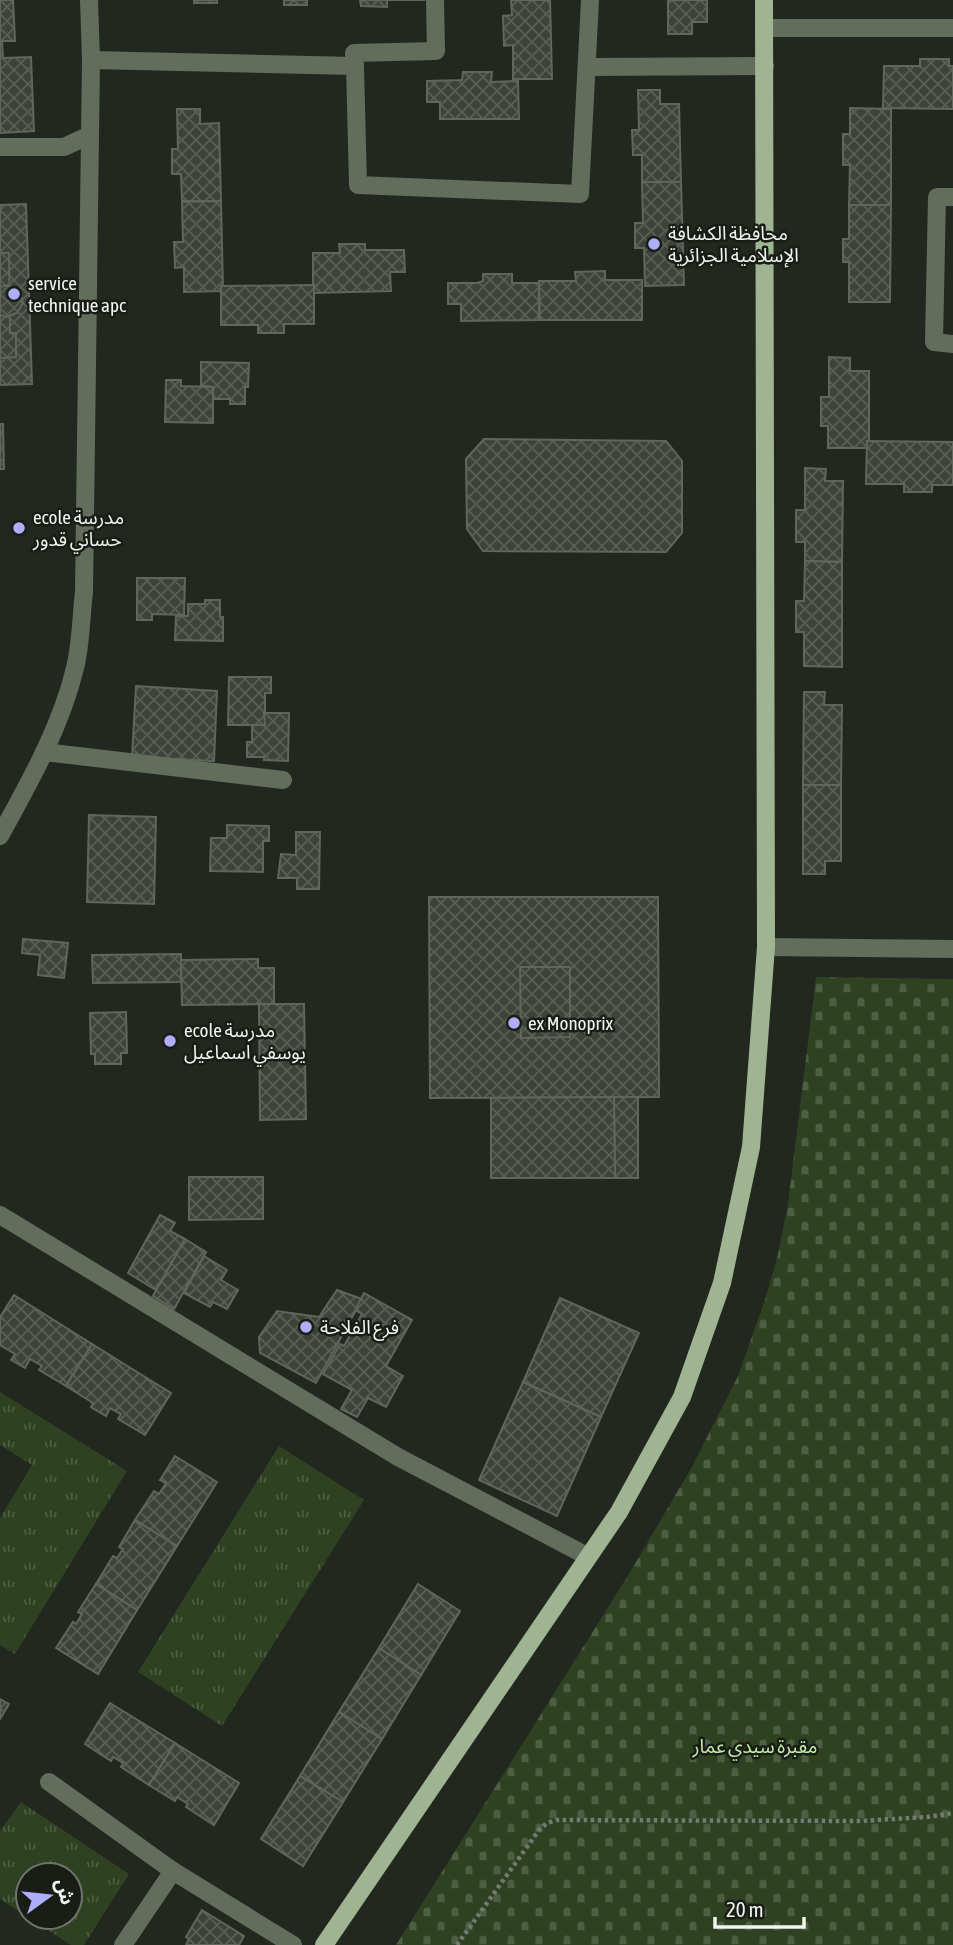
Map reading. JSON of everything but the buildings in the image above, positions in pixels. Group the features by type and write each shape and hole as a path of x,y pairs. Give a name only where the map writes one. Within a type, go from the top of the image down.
{"main road":[{"path":"324,1945 619,1512 682,1397 722,1283 751,1147 766,947 764,0"}],"street":[{"path":"0,836 24,793 61,713 76,667 84,592 91,60 89,0"},
{"path":"435,0 436,51 354,53 358,186 580,194 590,0"},
{"path":"764,28 953,28"},
{"path":"91,60 355,66"},
{"path":"588,67 765,66"},
{"path":"0,147 64,147 90,135"},
{"path":"953,197 937,197 934,342 953,344"},
{"path":"44,752 283,780"},
{"path":"766,947 953,949"},
{"path":"0,1215 398,1457 587,1556"},
{"path":"49,1782 173,1871 293,1945"},
{"path":"123,1945 173,1871"}],"path":[{"path":"457,1945 539,1830 547,1823 557,1820 861,1821 953,1813"}],"green space":[{"name":"مقبرة سيدي عمار","path":"816,977 953,979 953,1945 396,1945 629,1574 693,1465 738,1376 766,1297 788,1204"},
{"path":"0,1392 127,1471 15,1654 0,1645 0,1518 32,1465 0,1445"},
{"path":"279,1446 364,1500 222,1726 138,1672"},
{"path":"21,1802 129,1874 84,1945 71,1945 49,1931 84,1931 84,1861 14,1861 14,1908 0,1899 0,1831"}],"place":[{"name":"محافظة الكشافة الإسلامية الجزائرية","path":"654,244"},
{"name":"service technique apc","path":"14,294"},
{"name":"ecole مدرسة حساني قدور","path":"19,528"},
{"name":"ex Monoprix","path":"514,1023"},
{"name":"ecole مدرسة يوسفي اسماعيل","path":"170,1041"},
{"name":"فرع الفلاحة","path":"306,1327"}]}
